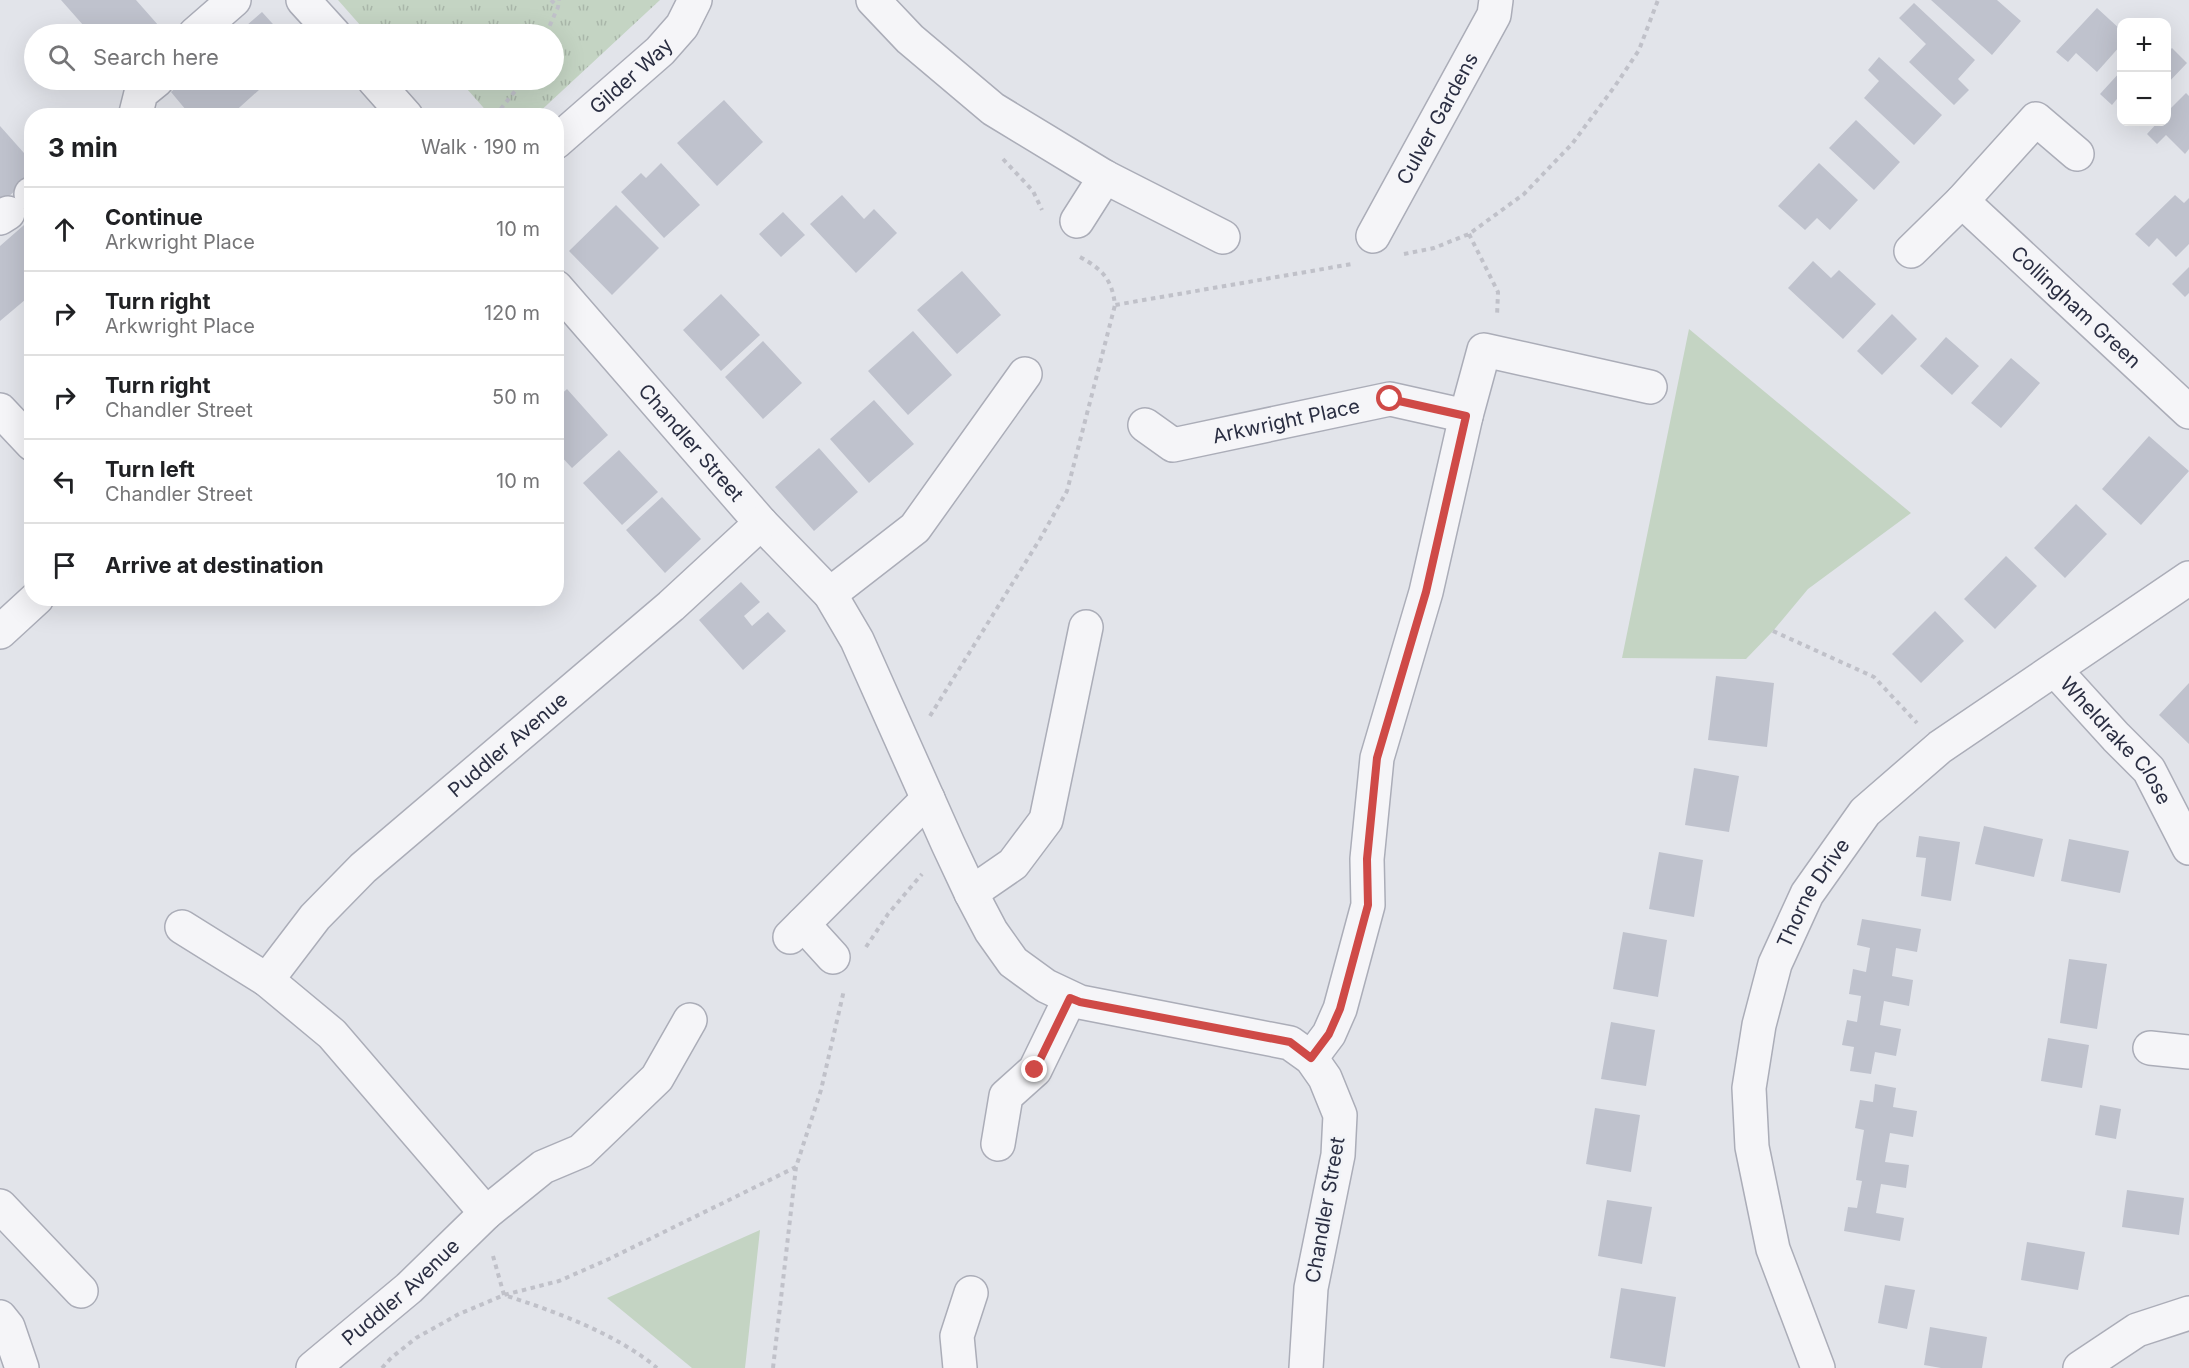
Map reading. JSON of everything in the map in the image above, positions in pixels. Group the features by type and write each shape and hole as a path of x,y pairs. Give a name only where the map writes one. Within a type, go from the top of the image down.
{"street":[{"path":"206,24 234,0"},
{"path":"303,0 325,24"},
{"name":"Gilder Way","path":"564,135 660,51 682,26 695,0"},
{"path":"873,0 910,39 993,109 1105,177 1223,237"},
{"name":"Culver Gardens","path":"1376,251 1494,15 1496,0"},
{"path":"137,108 141,93 145,90"},
{"path":"383,90 399,108"},
{"path":"1911,250 1962,201 2036,119 2077,154"},
{"path":"1077,221 1105,177"},
{"name":"Collingham Green","path":"1962,201 2189,411"},
{"name":"Chandler Street","path":"564,296 761,523 830,594 857,640 971,893 991,931 1013,962 1046,986 1080,1002 1290,1042 1311,1058 1325,1078 1340,1115 1338,1155 1311,1288 1306,1368"},
{"path":"1311,1058 1329,1034 1340,1009 1368,905 1367,859 1377,758 1426,592 1466,416 1484,350 1650,387"},
{"path":"830,594 915,528 1025,374"},
{"name":"Arkwright Place","path":"1145,425 1173,445 1390,399 1466,416"},
{"path":"0,410 24,436"},
{"name":"Puddler Avenue","path":"267,980 315,916 363,868 671,606 761,523"},
{"name":"Thorne Drive","path":"1818,1368 1773,1249 1752,1147 1749,1088 1759,1025 1775,964 1807,894 1865,812 1940,747 2189,578"},
{"path":"0,632 28,606"},
{"path":"971,893 1013,864 1046,820 1086,627"},
{"name":"Wheldrake Close","path":"2055,670 2149,770 2189,848"},
{"path":"839,971 797,931 928,799"},
{"path":"182,927 267,980 332,1034 486,1213"},
{"path":"998,1144 1006,1096 1035,1070 1070,998"},
{"name":"Puddler Avenue","path":"313,1368 410,1288 486,1213 543,1167 581,1151 622,1114 657,1078 690,1020"},
{"path":"2151,1048 2189,1052"},
{"path":"0,1206 81,1291"},
{"path":"960,1368 957,1336 971,1293"},
{"path":"2080,1368 2137,1330 2189,1313"},
{"path":"0,1317 8,1327 22,1368"}],"path":[{"path":"551,0 558,8"},
{"path":"551,24 559,0"},
{"path":"1115,305 1376,251 1434,248 1469,234 1524,194 1572,144 1639,50 1658,0"},
{"path":"501,108 516,90"},
{"path":"997,153 1033,191 1043,211"},
{"path":"1469,234 1498,292 1497,317 1484,350"},
{"path":"902,740 926,722 1040,540 1067,491 1115,305 1113,289 1099,268 1073,253"},
{"path":"1773,631 1874,677 1940,747"},
{"path":"864,950 888,914 948,844"},
{"path":"773,1368 789,1212 796,1167 821,1090 839,971"},
{"path":"382,1368 416,1338 459,1314 504,1295 559,1281 609,1259 796,1167"},
{"path":"504,1295 556,1312 641,1354 657,1368"}],"green space":[{"path":"338,0 660,0 564,89 564,24 359,24"},
{"path":"468,90 563,90 544,108 484,108"},
{"path":"1689,329 1911,513 1808,589 1746,659 1622,658"},
{"path":"760,1230 745,1368 692,1368 607,1298"}],"building":[{"path":"61,0 136,0 157,24 82,24"},
{"path":"1931,0 1997,0 2021,21 1992,55"},
{"path":"1914,3 1975,60 1958,79 1969,90 1954,105 1909,62 1926,44 1899,18"},
{"path":"2097,8 2117,26 2117,50 2097,72 2076,53 2068,62 2056,52"},
{"path":"262,12 273,24 248,24"},
{"path":"2171,49 2187,63 2171,80 2171,72"},
{"path":"1879,57 1942,115 1914,145 1864,98 1879,81 1868,70"},
{"path":"2117,75 2117,99 2112,105 2100,94"},
{"path":"173,90 259,90 239,108 184,108 171,92"},
{"path":"2186,93 2189,96 2189,149 2185,154 2166,135 2157,144 2147,134 2154,126 2171,126 2171,108"},
{"path":"724,100 763,142 717,186 677,143"},
{"path":"1856,120 1900,162 1874,190 1829,148"},
{"path":"0,126 24,153 24,183 0,204"},
{"path":"661,163 700,205 664,238 621,192 641,173 646,178"},
{"path":"1819,163 1858,200 1830,230 1817,218 1805,230 1778,206"},
{"path":"842,195 864,219 874,209 897,233 856,273 810,224"},
{"path":"2175,195 2184,203 2189,198 2189,244 2176,257 2157,238 2149,247 2135,234"},
{"path":"616,205 659,248 612,295 569,251"},
{"path":"783,212 805,235 781,257 759,234"},
{"path":"24,225 24,301 0,321 0,246"},
{"path":"1813,261 1831,278 1839,270 1876,304 1843,339 1788,288"},
{"path":"2189,267 2189,293 2185,297 2172,284"},
{"path":"962,271 1001,315 957,354 917,310"},
{"path":"721,294 760,335 721,371 683,330"},
{"path":"1892,314 1917,339 1882,375 1857,351"},
{"path":"913,331 952,375 908,415 868,371"},
{"path":"1946,337 1979,366 1952,395 1920,366"},
{"path":"763,341 802,383 763,419 725,377"},
{"path":"2011,358 2040,383 2001,428 1971,403"},
{"path":"567,389 608,435 572,468 564,460 564,392"},
{"path":"874,400 914,444 869,483 830,439"},
{"path":"2149,436 2189,471 2141,525 2102,489"},
{"path":"819,448 858,492 814,531 775,487"},
{"path":"619,450 658,492 622,525 583,483"},
{"path":"662,497 701,539 665,573 626,530"},
{"path":"2076,504 2107,534 2065,578 2034,548"},
{"path":"2006,556 2037,586 1995,629 1964,599"},
{"path":"741,582 760,602 744,616 752,626 768,612 786,631 743,670 699,620"},
{"path":"1935,611 1964,641 1921,683 1892,654"},
{"path":"1716,676 1774,683 1767,747 1708,740"},
{"path":"2189,683 2189,744 2159,715"},
{"path":"1694,768 1739,776 1729,832 1685,825"},
{"path":"1984,826 2043,839 2034,877 1975,864"},
{"path":"1919,836 1960,842 1951,901 1921,896 1926,858 1916,857"},
{"path":"2069,839 2129,851 2120,893 2061,881"},
{"path":"1659,852 1703,860 1694,917 1649,909"},
{"path":"1862,919 1921,929 1917,952 1896,948 1892,976 1913,980 1909,1006 1884,1001 1880,1025 1901,1029 1896,1056 1875,1052 1871,1074 1850,1071 1854,1047 1842,1045 1847,1020 1857,1022 1861,996 1849,994 1853,969 1866,972 1870,948 1857,945"},
{"path":"1623,932 1667,940 1658,997 1613,989"},
{"path":"2069,959 2107,964 2097,1029 2060,1023"},
{"path":"1611,1022 1655,1030 1646,1086 1601,1079"},
{"path":"2048,1038 2089,1045 2082,1088 2041,1081"},
{"path":"1875,1084 1896,1088 1893,1107 1917,1111 1913,1137 1890,1133 1885,1162 1909,1165 1906,1188 1881,1184 1876,1213 1904,1218 1900,1241 1844,1231 1848,1207 1857,1208 1862,1181 1856,1180 1864,1130 1855,1128 1860,1100 1873,1102"},
{"path":"2100,1105 2121,1109 2116,1139 2095,1135"},
{"path":"1595,1108 1640,1115 1631,1172 1586,1164"},
{"path":"2127,1190 2184,1198 2179,1235 2122,1227"},
{"path":"1607,1200 1652,1207 1642,1264 1598,1256"},
{"path":"2027,1242 2085,1252 2078,1290 2021,1280"},
{"path":"1885,1285 1915,1290 1907,1329 1878,1323"},
{"path":"1621,1288 1676,1297 1665,1367 1610,1358"},
{"path":"1930,1327 1987,1337 1982,1368 1941,1368 1924,1365"}],"route":[{"path":"1035,1070 1070,998 1080,1002 1290,1042 1311,1058 1329,1034 1340,1009 1368,905 1367,859 1377,758 1426,592 1466,416 1390,399"}]}
